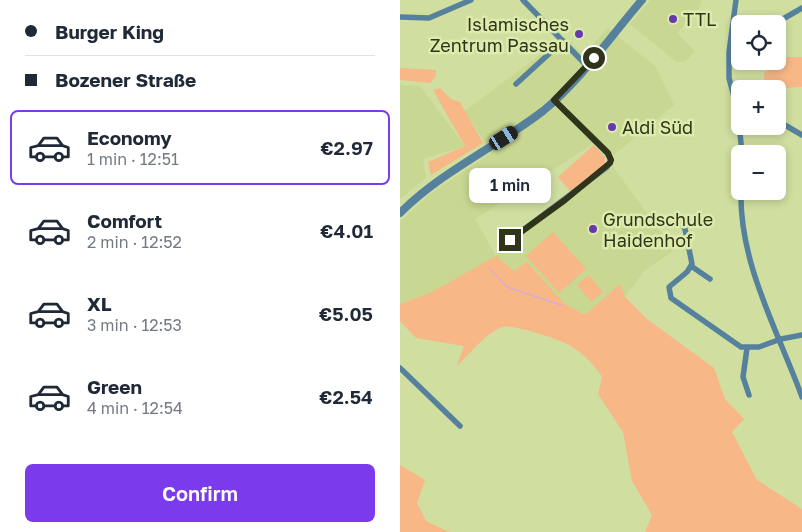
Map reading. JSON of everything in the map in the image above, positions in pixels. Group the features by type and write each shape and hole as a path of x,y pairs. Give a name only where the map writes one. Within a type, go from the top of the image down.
{"street":[{"path":"400,17 429,18 471,0"},
{"path":"524,0 587,66"},
{"path":"400,213 421,192 519,128 554,100 587,66 642,0"},
{"path":"731,85 729,78 729,52 736,0"},
{"path":"786,17 802,8"},
{"path":"516,84 563,41"},
{"path":"510,240 607,167 611,160 608,153 554,100"},
{"path":"786,126 802,135"},
{"path":"741,200 745,241 763,296 802,397"},
{"path":"678,218 685,229 691,266 710,279"},
{"path":"691,266 669,287 670,298 729,340 747,348 759,347 780,339 802,335"},
{"path":"747,348 743,377 749,396"},
{"path":"400,368 460,426"}],"shaded area":[{"path":"651,0 702,0 699,8 677,33 695,51 685,62 677,62 630,24"},
{"path":"607,28 655,66 674,105 614,155 598,141 475,219 496,256 498,250 560,205 611,164 674,250 644,271 625,297 620,284 585,315 565,304 527,262 515,271 432,292 400,304 400,222 429,195 491,153 465,111 564,37 584,55"},
{"path":"802,57 802,87 786,88 786,80 764,80 764,73 768,70 786,70 786,58"},
{"path":"400,68 436,70 436,76 430,83 400,80"},
{"path":"400,85 420,86 465,146 423,159 426,178 400,199"},
{"path":"440,88 451,99 460,102 483,143 431,175 428,162 465,146 433,90"},
{"path":"594,145 605,157 605,164 572,193 558,177"},
{"path":"553,232 586,269 559,293 526,256"},
{"path":"496,256 514,271 527,262 565,304 585,315 620,284 625,297 647,319 714,368 725,399 744,419 732,432 757,480 802,509 802,532 645,532 652,515 632,481 623,432 598,394 602,377 583,355 564,342 526,330 503,327 484,339 457,366 464,346 416,338 400,321 400,304 432,292"},
{"path":"589,275 603,292 591,302 577,285"},
{"path":"400,465 425,480 417,503 426,521 449,532 400,532"}],"waterway":[{"path":"489,268 507,287 561,305"}],"place":[{"name":"TTL","path":"673,19"},
{"name":"Islamisches Zentrum Passau","path":"579,34"},
{"name":"Aldi Süd","path":"612,127"},
{"name":"Grundschule Haidenhof","path":"593,229"}],"route":[{"path":"510,240 565,200 610,163 611,160 608,153 554,100 594,58"}]}
